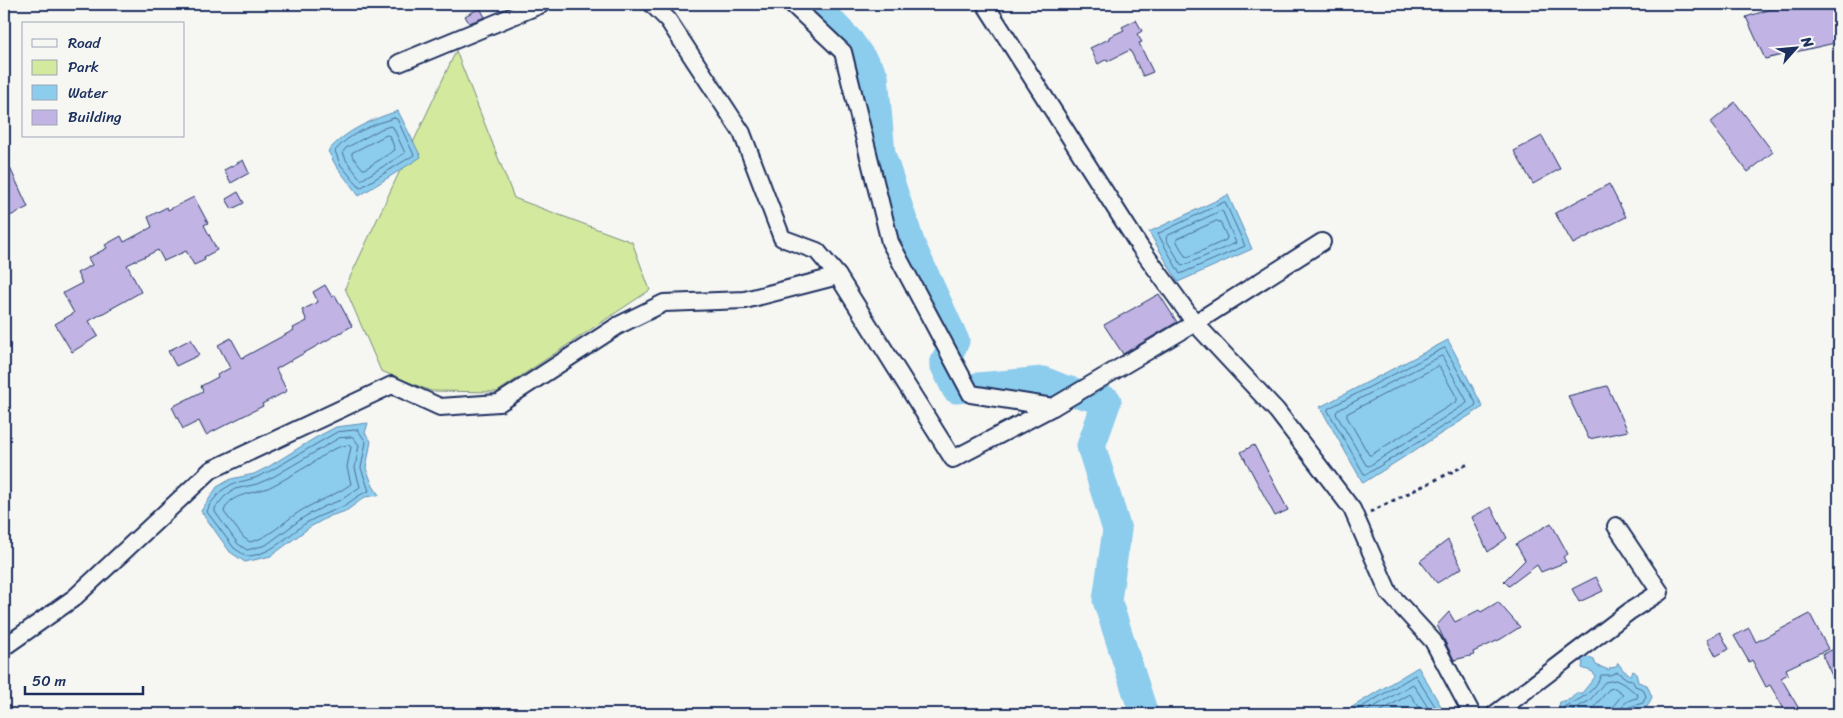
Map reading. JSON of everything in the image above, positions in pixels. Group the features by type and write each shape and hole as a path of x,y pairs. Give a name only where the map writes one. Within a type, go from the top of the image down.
{"street":[{"path":"399,63 542,4"},
{"path":"652,4 668,20 742,133 782,238 817,251 838,276 953,459 1053,407 1195,323 1322,242"},
{"path":"792,4 843,52 890,242 971,394 1053,407"},
{"path":"985,4 1140,247 1195,323 1277,411 1352,509 1389,593 1433,641 1472,714"},
{"path":"4,648 74,598 211,470 392,385 440,407 499,403 618,325 664,303 745,300 838,276"},
{"path":"1495,714 1630,611 1660,592 1616,526"}],"path":[{"path":"1356,519 1470,463"}],"green space":[{"path":"456,51 514,198 632,242 650,290 497,392 431,391 381,371 345,288"}],"water":[{"path":"398,111 421,157 359,196 336,166 328,151 351,131"},
{"path":"1228,195 1252,249 1178,282 1149,232"},
{"path":"1448,340 1483,407 1363,483 1320,407"},
{"path":"368,423 365,433 371,441 366,468 373,486 379,495 365,497 346,511 330,516 310,527 271,556 245,562 230,552 201,511 217,487 231,479 254,474 268,467 336,427"},
{"path":"1588,657 1594,660 1596,665 1609,670 1616,667 1618,663 1630,675 1633,671 1636,673 1638,682 1647,685 1652,697 1647,707 1633,710 1630,714 1557,714 1560,702 1571,699 1576,693 1582,693 1595,677 1593,672 1582,668 1583,662 1579,660"},
{"path":"1418,667 1445,713 1351,714 1349,709"}],"building":[{"path":"1787,4 1839,4 1839,42 1765,59 1746,17"},
{"path":"480,8 485,17 469,23 465,16"},
{"path":"1136,20 1142,31 1137,34 1142,42 1139,43 1153,72 1143,76 1130,50 1098,64 1090,48 1124,30 1122,27"},
{"path":"1735,102 1773,152 1748,172 1710,123"},
{"path":"1542,136 1560,169 1533,184 1514,151"},
{"path":"4,155 28,207 4,219"},
{"path":"243,160 249,173 231,183 224,170"},
{"path":"1609,184 1626,217 1573,244 1555,213"},
{"path":"238,192 244,203 232,209 226,199"},
{"path":"194,197 208,223 204,225 217,250 204,257 205,260 194,265 186,251 164,261 158,250 127,265 141,292 89,321 98,336 72,352 55,324 74,313 63,293 82,283 77,273 92,265 88,258 107,248 105,245 121,236 124,242 152,227 148,217 167,207 168,210"},
{"path":"325,285 332,297 335,295 352,326 276,369 287,391 262,404 263,406 206,435 199,421 183,429 172,407 203,391 201,386 230,368 218,345 231,338 242,358 294,330 293,328 307,321 302,310 318,302 313,292"},
{"path":"1159,294 1177,322 1123,354 1104,325"},
{"path":"191,339 199,355 176,366 168,351"},
{"path":"1607,386 1628,431 1589,439 1568,396"},
{"path":"1254,445 1288,510 1275,516 1241,452"},
{"path":"1491,507 1507,538 1488,552 1472,517"},
{"path":"1551,523 1568,554 1563,557 1566,562 1541,572 1537,565 1509,586 1504,581 1525,560 1516,544"},
{"path":"1448,540 1462,568 1437,583 1420,561"},
{"path":"1596,577 1603,591 1579,602 1572,589"},
{"path":"1498,602 1520,627 1501,639 1473,652 1474,655 1454,660 1437,625 1449,612 1455,622 1479,610 1481,612"},
{"path":"1810,614 1828,649 1786,669 1788,674 1781,678 1802,714 1787,714 1770,685 1766,687 1752,660 1749,662 1734,636 1749,628 1756,642"},
{"path":"1720,632 1729,649 1716,656 1707,639"},
{"path":"1839,647 1839,691 1822,654"}],"waterway":[{"path":"814,4 850,42 874,76 881,154 911,245 955,341 944,364 956,389 1043,381 1063,389 1107,401 1091,446 1117,530 1107,600 1144,714"}]}
